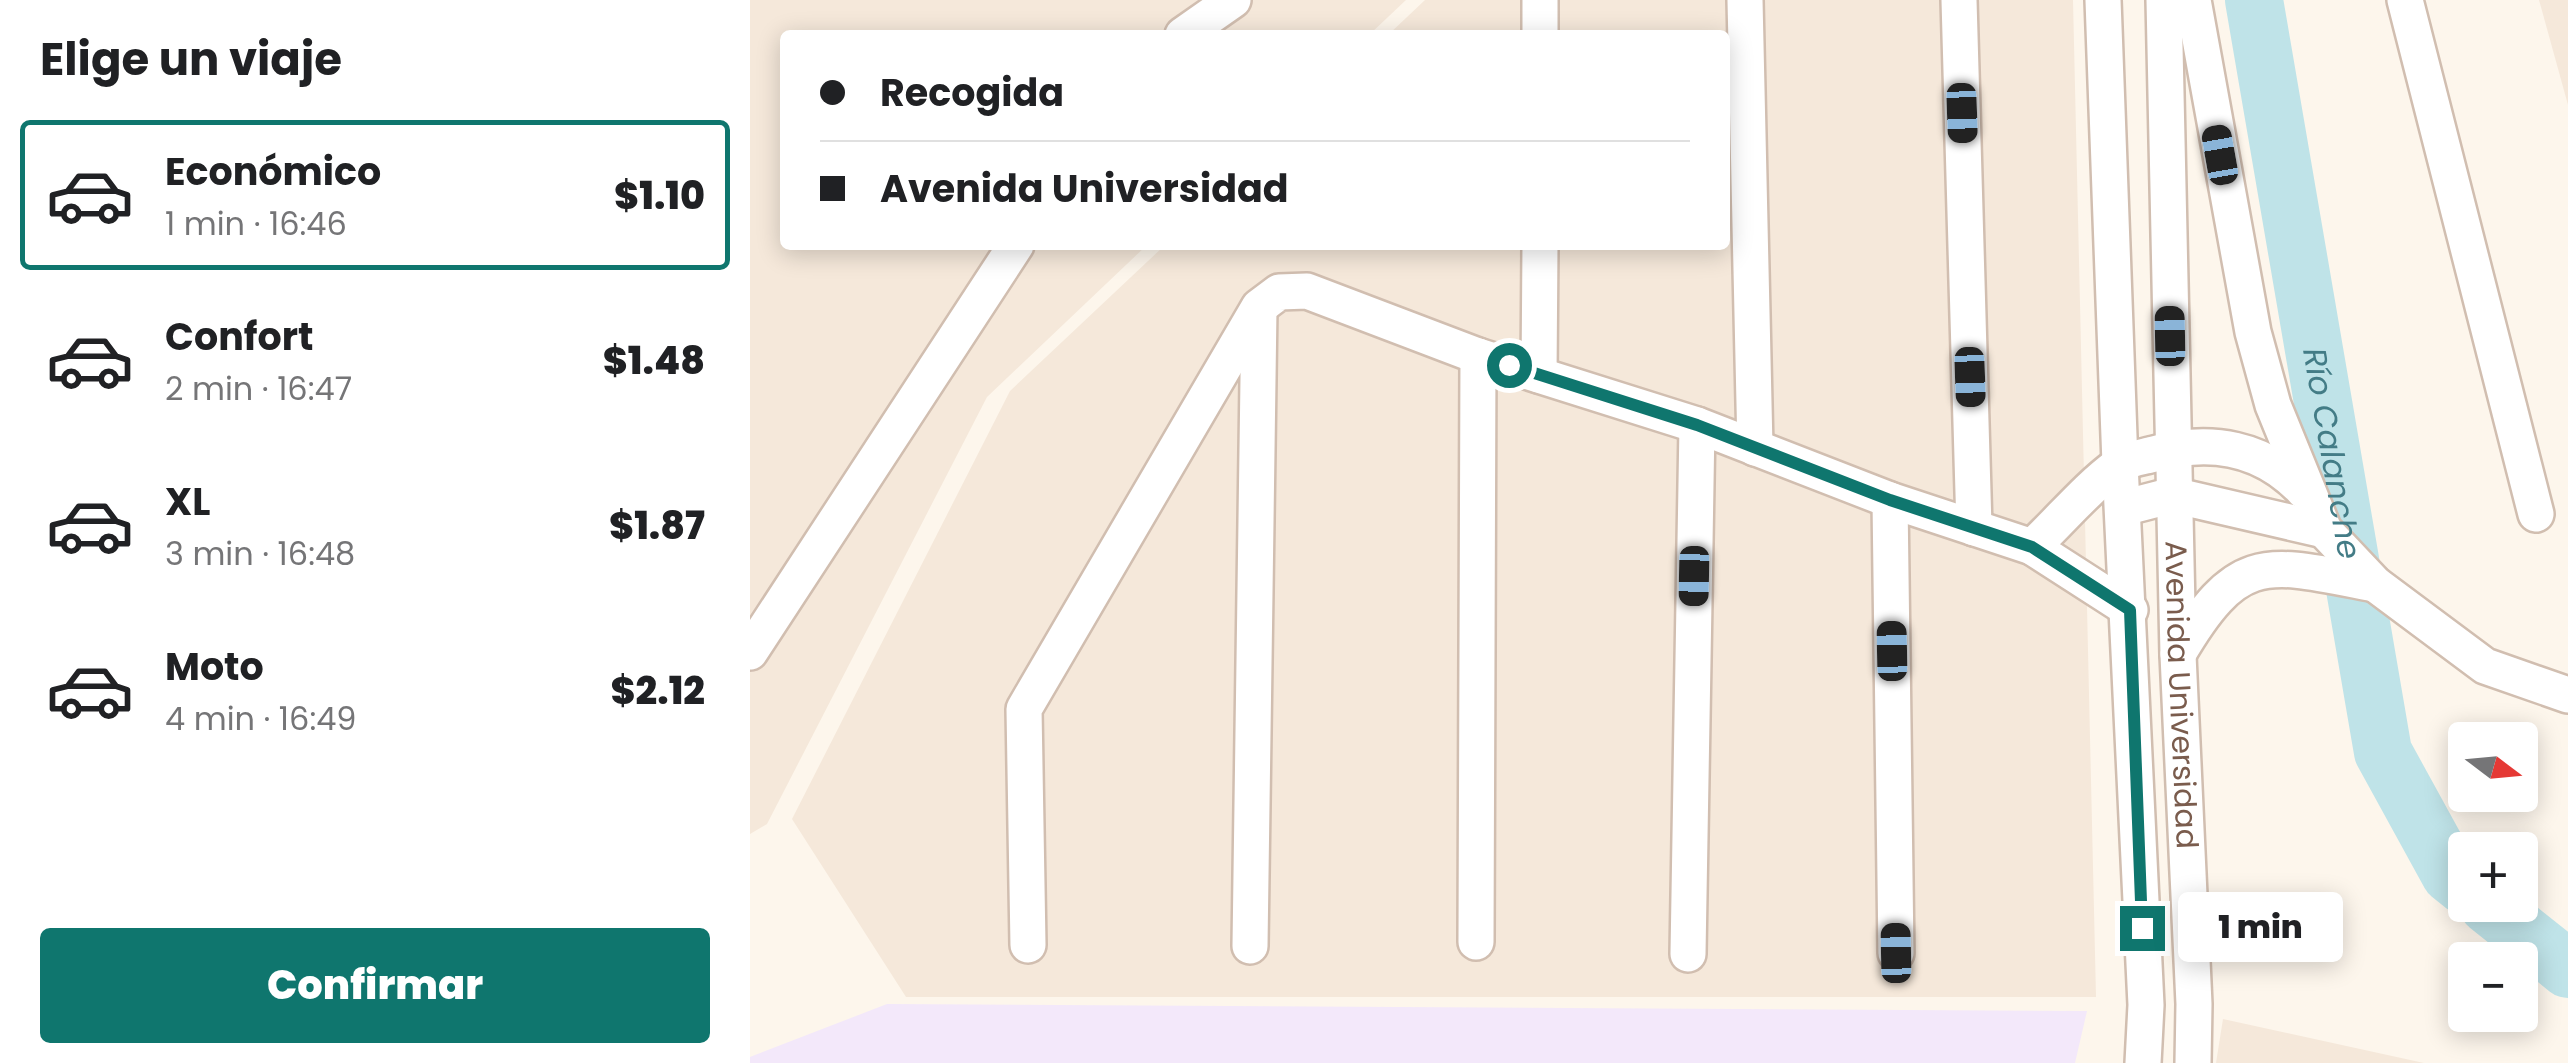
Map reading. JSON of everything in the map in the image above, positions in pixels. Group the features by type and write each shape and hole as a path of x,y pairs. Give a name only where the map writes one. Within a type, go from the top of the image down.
{"street":[{"path":"1191,30 1232,0"},
{"path":"1540,0 1540,30"},
{"path":"1745,0 1755,448"},
{"path":"1959,0 1974,528"},
{"name":"Avenida Universidad","path":"2103,0 2146,1005 2143,1063"},
{"name":"Avenida Universidad","path":"2164,0 2173,495 2193,1063"},
{"path":"2194,0 2254,332 2273,406 2324,530 2374,584 2485,666 2568,695"},
{"path":"2405,0 2536,514"},
{"path":"750,652 1013,250"},
{"path":"1539,374 1540,250"},
{"path":"1028,945 1024,709 1260,308 1279,292 1308,291 1478,356 1697,425 1890,500 2032,547 2130,610"},
{"path":"1250,946 1260,308"},
{"path":"1476,942 1478,356"},
{"path":"1688,954 1697,425"},
{"path":"2032,547 2120,464 2173,448 2209,446 2260,456 2284,469 2308,495"},
{"path":"2124,508 2173,495 2324,530"},
{"path":"1890,500 1896,953"},
{"path":"2178,654 2206,607 2227,585 2252,572 2283,567 2374,584"}],"shaded area":[{"path":"750,0 1406,0 1374,30 780,30 780,250 1142,250 987,397 767,824 750,834"},
{"path":"1425,0 2073,0 2096,997 906,997 792,819 1010,391 1160,250 1730,250 1730,30 1393,30"},
{"path":"2539,0 2568,0 2568,105"},
{"path":"887,1004 2087,1011 2075,1063 750,1063 750,1057"},
{"path":"2223,1019 2424,1063 2216,1063"}],"waterway":[{"name":"Río Calanche","path":"2254,0 2383,752 2448,870"},
{"name":"Río Calanche","path":"2509,922 2568,969"}],"route":[{"path":"1509,365 1697,425 1890,500 2032,547 2130,610 2142,928"}]}
